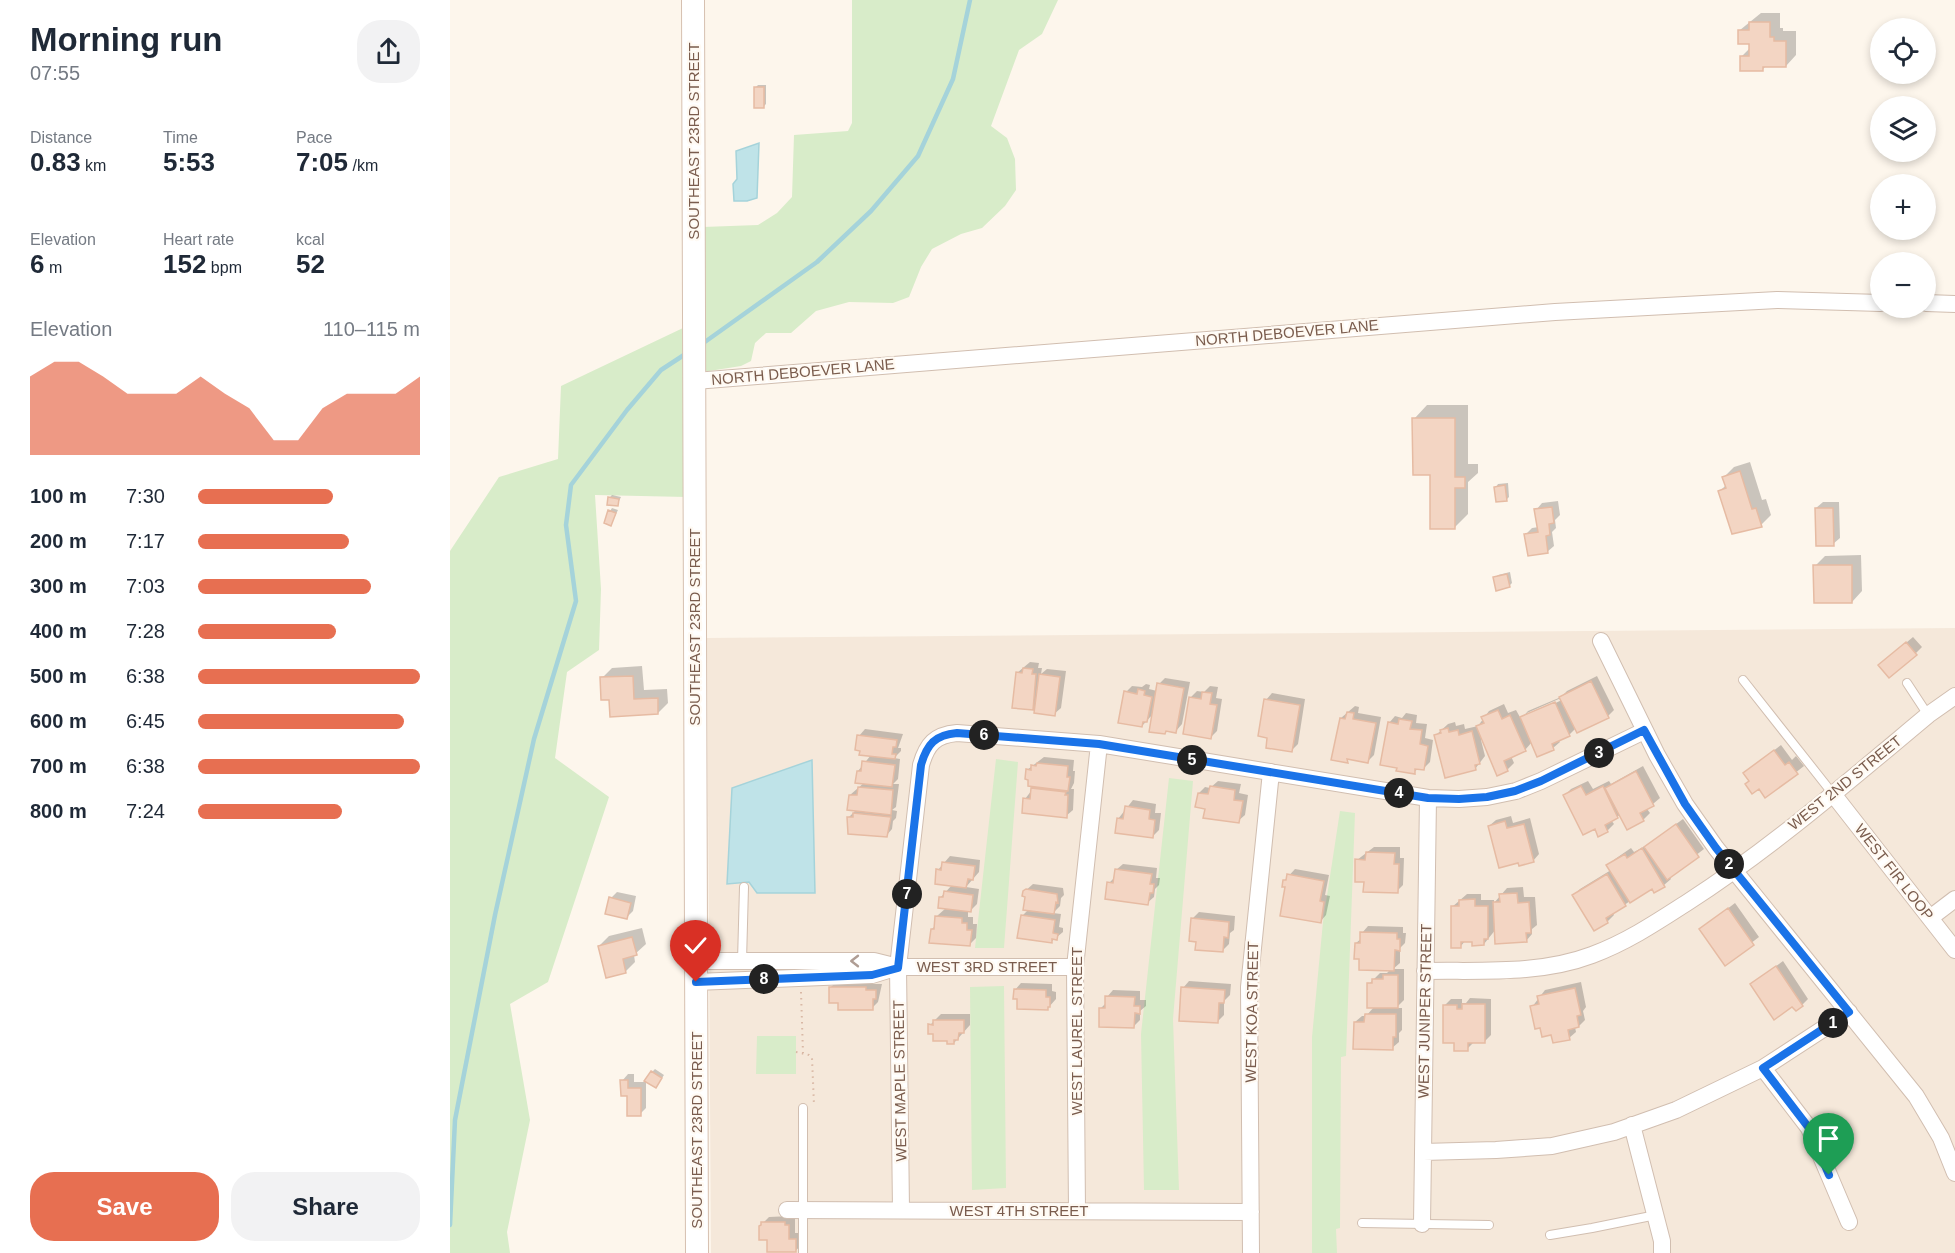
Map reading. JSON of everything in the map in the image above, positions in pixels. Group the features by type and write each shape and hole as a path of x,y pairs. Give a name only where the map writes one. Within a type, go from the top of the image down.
{"street":[{"name":"SOUTHEAST 23RD STREET","path":"693,0 697,1253"},
{"name":"NORTH DEBOEVER LANE","path":"695,381 1555,312 1777,300 1870,303"},
{"path":"1936,303 1955,304"},
{"path":"1601,641 1644,730 1685,804 1735,872 1916,1096 1941,1138 1955,1173"},
{"name":"WEST 2ND STREET","path":"1735,872 1928,715 1955,696"},
{"path":"1099,744 1428,798 1459,799 1487,797 1515,791 1541,781 1644,730"},
{"name":"WEST MAPLE STREET","path":"902,1210 898,968 921,765 925,750 945,734 957,733 1099,744"},
{"name":"WEST LAUREL STREET","path":"1077,1211 1075,967 1099,744"},
{"name":"WEST KOA STREET","path":"1251,1253 1249,987 1271,772"},
{"name":"WEST FIR LOOP","path":"1833,794 1955,950"},
{"name":"WEST JUNIPER STREET","path":"1422,1224 1428,798"},
{"path":"1425,971 1512,970 1553,965 1591,956 1630,939 1735,872"},
{"path":"1930,918 1955,899"},
{"name":"WEST 3RD STREET","path":"696,972 742,961 873,961 898,968"},
{"name":"WEST 3RD STREET","path":"696,972 800,976 872,975 898,968 1075,967"},
{"path":"1423,1152 1552,1146 1614,1132 1676,1110 1763,1068 1849,1012"},
{"path":"1763,1068 1809,1128 1849,1222"},
{"path":"1632,1125 1656,1215 1662,1241 1662,1253"},
{"name":"WEST 4TH STREET","path":"795,1210 1251,1212"}],"lane":[{"path":"1743,680 1833,794"},
{"path":"1907,683 1928,715"},
{"path":"742,961 744,887"},
{"path":"803,1108 795,1210 803,1253"},
{"path":"1550,1234 1656,1215"},
{"path":"1362,1223 1489,1225"}],"path":[{"path":"800,976 803,1053"}],"shaded area":[{"path":"1955,628 1955,1253 711,1253 707,638"}],"green space":[{"path":"852,0 1058,0 1042,34 1019,50 991,126 1007,138 1015,159 1016,190 1005,206 982,228 961,234 932,249 921,267 909,297 893,303 849,302 816,311 791,333 766,333 755,343 751,361 741,366 703,372 703,227 758,225 777,213 792,197 794,135 848,131 852,123"},
{"path":"683,328 687,497 595,495 601,589 599,650 567,672 555,758 609,797 548,982 510,1004 530,1120 507,1232 510,1253 450,1253 450,551 499,477 558,459 561,386"},
{"path":"996,759 1018,762 1004,948 975,948"},
{"path":"1169,778 1193,781 1173,1019 1179,1190 1144,1190 1141,1034"},
{"path":"1340,811 1355,813 1346,1056 1341,1057 1340,1228 1336,1229 1337,1253 1312,1253 1312,1037 1323,922"},
{"path":"1004,986 1006,1188 972,1190 970,987"},
{"path":"757,1036 796,1036 796,1074 756,1074"}],"water":[{"path":"759,143 757,198 734,201 733,184 737,179 736,151"},
{"path":"812,760 815,893 757,893 749,882 727,884 732,788"}],"building":[{"path":"1749,22 1770,22 1770,37 1774,37 1774,41 1786,41 1786,67 1763,67 1763,71 1740,71 1740,56 1749,56 1749,44 1738,44 1738,30 1749,30"},
{"path":"754,87 764,87 764,108 754,108"},
{"path":"1412,418 1455,418 1455,477 1465,477 1465,488 1455,488 1455,529 1430,529 1430,475 1413,475"},
{"path":"1740,471 1752,509 1756,508 1762,527 1732,534 1718,491 1726,488 1722,477"},
{"path":"1505,485 1507,501 1496,502 1494,487"},
{"path":"608,497 619,499 618,506 607,505"},
{"path":"1552,507 1554,523 1549,524 1550,535 1546,536 1548,553 1528,556 1524,534 1538,532 1534,509"},
{"path":"1815,508 1833,508 1834,546 1816,546"},
{"path":"608,510 616,513 611,526 604,523"},
{"path":"1813,565 1852,565 1852,603 1814,603"},
{"path":"1507,574 1510,587 1496,591 1493,577"},
{"path":"1906,642 1917,655 1889,678 1878,665"},
{"path":"1023,668 1033,669 1032,674 1036,674 1033,710 1012,708 1016,672 1022,673"},
{"path":"1039,674 1060,677 1055,716 1034,713"},
{"path":"633,676 634,699 658,698 658,714 610,717 609,700 601,700 600,677"},
{"path":"1591,681 1609,718 1577,733 1559,697"},
{"path":"1157,683 1184,688 1176,733 1149,732"},
{"path":"1138,689 1145,691 1144,695 1152,697 1147,722 1143,722 1142,727 1118,723 1124,691 1137,694"},
{"path":"1202,692 1212,693 1210,704 1217,705 1211,739 1183,734 1189,697 1201,699"},
{"path":"1264,699 1300,705 1292,752 1266,748 1267,738 1258,736"},
{"path":"1555,702 1570,736 1552,744 1554,750 1537,757 1520,717"},
{"path":"1498,710 1502,719 1510,715 1526,751 1504,761 1508,771 1497,776 1476,726 1484,723 1481,717"},
{"path":"1347,712 1354,713 1353,719 1376,723 1368,763 1347,759 1348,763 1331,760 1340,718 1345,719"},
{"path":"1399,719 1412,721 1410,729 1422,730 1420,744 1428,746 1424,770 1415,769 1415,774 1396,771 1397,768 1380,765 1388,722 1398,724"},
{"path":"1448,728 1449,732 1458,730 1459,735 1472,731 1480,764 1475,765 1476,770 1445,778 1434,735"},
{"path":"857,735 897,740 892,754 896,754 895,759 859,755 860,751 855,750"},
{"path":"1774,750 1785,765 1789,762 1798,774 1765,798 1759,789 1752,794 1745,784 1749,781 1743,773"},
{"path":"862,761 895,765 892,787 855,783 857,771 861,771"},
{"path":"1037,763 1068,766 1067,777 1070,777 1068,791 1028,786 1028,780 1025,779 1026,769 1031,770 1031,765 1036,766"},
{"path":"1636,771 1654,806 1640,813 1644,821 1627,830 1605,788"},
{"path":"1210,786 1235,790 1234,800 1243,801 1239,823 1203,818 1205,809 1195,807 1198,793 1208,794"},
{"path":"1581,786 1586,795 1603,786 1618,818 1605,825 1608,832 1598,837 1595,829 1583,835 1563,795"},
{"path":"858,787 893,790 891,815 847,810 849,795 857,795"},
{"path":"1031,788 1066,792 1065,795 1068,795 1067,818 1022,813 1023,798 1030,799"},
{"path":"1125,806 1150,810 1149,819 1155,820 1153,838 1115,833 1117,818 1123,819"},
{"path":"853,813 891,817 887,837 848,834 847,817 853,817"},
{"path":"1505,821 1507,828 1524,824 1534,862 1499,868 1488,826"},
{"path":"1676,824 1699,857 1667,880 1644,847"},
{"path":"1642,848 1665,887 1654,893 1652,889 1630,903 1606,865 1625,854 1627,858"},
{"path":"1366,852 1395,853 1394,864 1399,864 1398,893 1363,892 1364,882 1355,882 1355,859 1365,860"},
{"path":"942,862 975,866 973,880 968,879 966,888 935,884 936,869 941,870"},
{"path":"1115,869 1152,874 1150,884 1154,884 1153,893 1150,893 1148,905 1105,899 1107,882 1113,883"},
{"path":"1287,874 1324,881 1320,901 1324,902 1321,923 1280,916 1285,887 1282,887 1283,880 1286,880"},
{"path":"1607,874 1626,906 1606,918 1608,923 1594,931 1572,895"},
{"path":"1026,889 1057,894 1058,903 1056,902 1054,914 1023,910 1025,897 1022,896"},
{"path":"944,891 973,895 971,912 938,908 939,897 943,897"},
{"path":"1517,893 1518,903 1529,902 1531,933 1526,933 1527,942 1495,944 1493,902 1500,902 1499,894"},
{"path":"609,897 631,903 627,919 605,914"},
{"path":"1475,899 1475,906 1488,906 1488,939 1484,939 1484,945 1472,946 1472,942 1461,942 1461,948 1451,948 1451,906 1459,906 1459,900"},
{"path":"1728,908 1754,945 1725,966 1699,929"},
{"path":"1021,915 1055,920 1053,933 1058,934 1057,940 1052,939 1052,943 1017,938"},
{"path":"935,916 962,918 962,923 967,923 967,930 972,930 970,946 929,943 931,929 934,929"},
{"path":"1191,918 1229,922 1228,938 1224,937 1223,952 1195,950 1196,942 1189,941"},
{"path":"1360,932 1397,933 1397,939 1400,939 1400,951 1395,950 1394,971 1359,970 1359,959 1354,959 1355,943 1360,943"},
{"path":"632,937 637,955 623,959 626,973 606,978 598,946"},
{"path":"1776,966 1803,1006 1796,1011 1792,1007 1774,1020 1750,984"},
{"path":"1383,975 1398,975 1398,1008 1367,1008 1367,983 1372,983 1372,979 1383,979"},
{"path":"829,987 866,987 866,990 876,990 873,1010 838,1010 838,1003 829,1003"},
{"path":"1181,987 1225,990 1224,1003 1219,1003 1218,1023 1179,1021"},
{"path":"1575,988 1581,1015 1577,1016 1579,1027 1568,1030 1570,1040 1553,1043 1551,1035 1542,1037 1540,1028 1535,1029 1530,1006 1539,1004 1537,996"},
{"path":"1014,989 1046,990 1046,997 1050,997 1050,1007 1048,1010 1017,1009 1017,999 1013,999"},
{"path":"1105,996 1135,997 1134,1006 1140,1006 1140,1014 1135,1013 1134,1028 1099,1027 1099,1008 1105,1008"},
{"path":"1462,1004 1485,1004 1485,1043 1468,1043 1468,1051 1454,1051 1454,1043 1443,1043 1443,1005 1457,1005 1457,1009 1462,1009"},
{"path":"1365,1014 1396,1014 1396,1037 1393,1037 1393,1050 1353,1049 1354,1022 1364,1022"},
{"path":"933,1020 964,1020 964,1033 959,1033 958,1040 954,1040 954,1044 947,1044 947,1041 933,1041 933,1034 928,1034 928,1024 933,1025"},
{"path":"651,1071 662,1078 656,1088 644,1081"},
{"path":"620,1080 628,1080 628,1088 641,1088 641,1116 627,1116 627,1096 621,1096"},
{"path":"761,1222 785,1222 785,1225 789,1225 789,1239 796,1239 796,1252 767,1252 767,1240 759,1240"}],"waterway":[{"path":"702,344 817,262 871,211 918,156 953,79 970,0"},
{"path":"450,1225 455,1120 495,915 534,739 576,601 566,525 571,485 627,410 661,370 687,353"}],"route":[{"path":"696,982 800,976 872,975 898,968 921,765 925,750 945,734 1099,744 1428,798 1459,799 1487,797 1515,791 1541,781 1644,730 1685,804 1716,848 1849,1012 1763,1068 1809,1128 1829,1175"}]}
